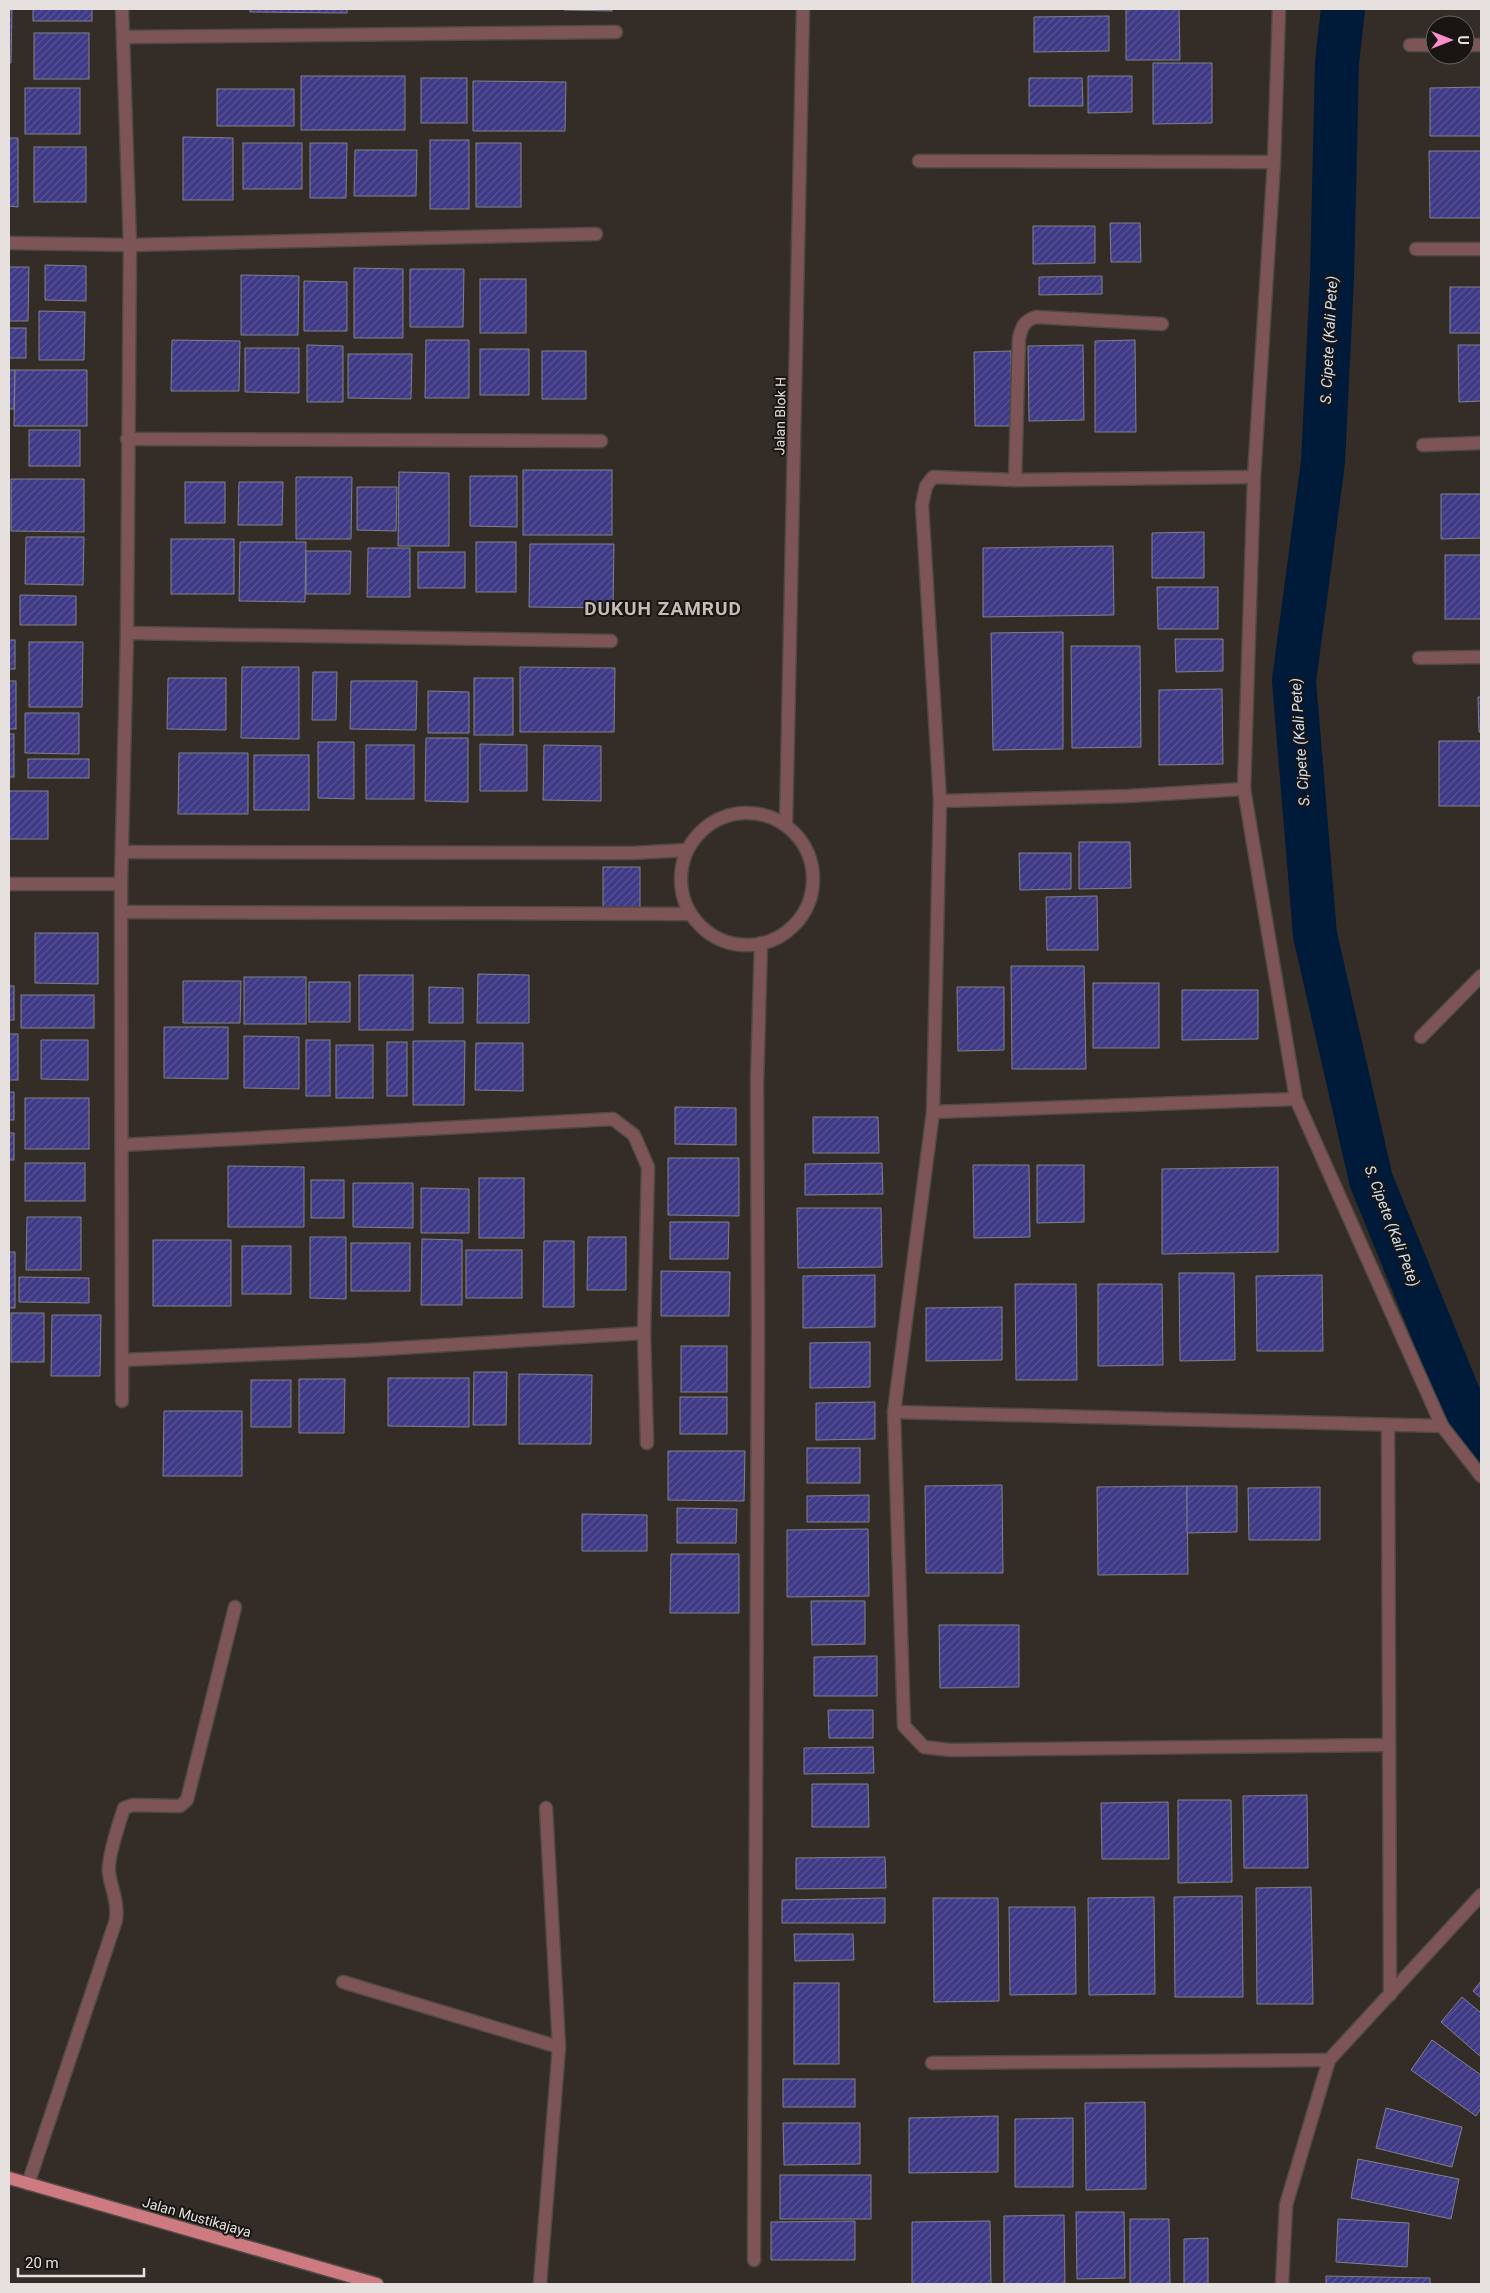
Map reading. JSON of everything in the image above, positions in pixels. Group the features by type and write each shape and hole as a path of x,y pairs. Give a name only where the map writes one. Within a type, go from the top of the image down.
{"main road":[{"name":"Jalan Mustikajaya","path":"9,2178 377,2284"}],"street":[{"path":"122,9 130,245 127,633 121,884 124,1360 122,1401"},
{"name":"Jalan Blok H","path":"786,825 803,9"},
{"path":"1279,9 1274,162 1254,478 1244,789 1296,1099 1442,1426 1481,1476"},
{"path":"124,37 616,32"},
{"path":"1410,45 1425,45"},
{"path":"919,161 1274,162"},
{"path":"9,243 130,245 596,234"},
{"path":"1416,249 1481,249"},
{"path":"1015,480 1019,338 1022,327 1027,320 1036,317 1162,324"},
{"path":"127,439 602,441"},
{"path":"1423,445 1481,443"},
{"path":"1254,478 1015,480 933,478 926,486 922,505 940,801 933,1112 894,1412 904,1726 924,1747 950,1750 1389,1744"},
{"path":"127,633 610,641"},
{"path":"1419,658 1481,657"},
{"path":"940,801 1128,796 1244,789"},
{"path":"759,813 786,825 799,838 809,855 812,892 805,910 794,926 778,937 761,943 741,945 721,940 704,929 691,914 682,894 681,872 687,850 704,827 730,814 759,813"},
{"path":"122,852 632,853 687,850"},
{"path":"9,884 121,884"},
{"path":"121,912 691,914"},
{"path":"754,2260 758,1336 757,1082 761,943"},
{"path":"1421,1037 1481,976"},
{"path":"933,1112 1296,1099"},
{"path":"122,1145 613,1119 634,1135 648,1167 644,1333 647,1443"},
{"path":"124,1360 366,1350 644,1333"},
{"path":"894,1412 1442,1426"},
{"path":"1388,1426 1390,1995"},
{"path":"28,2184 116,1920 118,1905 109,1871 116,1830 124,1808 133,1805 180,1806 188,1800 235,1607"},
{"path":"540,2284 559,2047 546,1808"},
{"path":"1282,2284 1286,2205 1329,2060 1481,1895"},
{"path":"343,1982 559,2047"},
{"path":"932,2063 1329,2060"}],"building":[{"path":"9,9 12,9 11,63 9,63"},
{"path":"33,9 92,9 92,21 33,21"},
{"path":"250,9 347,9 347,13 250,12"},
{"path":"612,9 612,11 564,10"},
{"path":"1126,9 1179,9 1180,60 1126,60"},
{"path":"1109,16 1109,51 1034,52 1034,17"},
{"path":"34,33 89,33 89,79 34,79"},
{"path":"1153,63 1212,63 1212,123 1153,124"},
{"path":"301,76 405,76 405,130 301,130"},
{"path":"1088,76 1132,76 1132,112 1088,113"},
{"path":"421,78 467,78 467,123 421,123"},
{"path":"1029,78 1082,78 1083,106 1029,106"},
{"path":"473,81 566,82 565,131 473,131"},
{"path":"1481,87 1481,136 1430,136 1430,88"},
{"path":"25,88 80,88 80,134 25,134"},
{"path":"217,89 294,89 294,126 217,126"},
{"path":"183,137 233,138 233,200 183,200"},
{"path":"9,138 18,138 18,207 9,206"},
{"path":"430,140 469,140 469,209 430,209"},
{"path":"243,143 302,143 302,189 243,189"},
{"path":"310,143 347,143 346,198 310,198"},
{"path":"476,143 521,143 521,207 476,207"},
{"path":"34,147 86,147 86,202 34,202"},
{"path":"355,150 417,150 416,196 354,196"},
{"path":"1429,151 1481,151 1481,218 1430,218"},
{"path":"1110,223 1140,223 1141,262 1111,262"},
{"path":"1033,226 1095,226 1095,263 1033,264"},
{"path":"45,265 86,266 86,301 45,300"},
{"path":"9,267 29,267 28,321 9,321"},
{"path":"354,268 403,269 403,338 354,338"},
{"path":"410,269 464,269 463,327 410,327"},
{"path":"241,275 299,276 298,335 241,335"},
{"path":"1102,276 1102,294 1039,295 1039,277"},
{"path":"480,279 526,279 526,333 480,333"},
{"path":"304,281 347,282 347,331 304,331"},
{"path":"1450,287 1481,287 1481,333 1450,333"},
{"path":"39,311 85,312 84,360 39,360"},
{"path":"9,328 26,328 26,358 9,358"},
{"path":"172,340 240,341 239,391 171,391"},
{"path":"426,340 469,340 469,398 425,398"},
{"path":"1135,340 1136,432 1095,432 1095,341"},
{"path":"307,345 343,346 343,402 307,402"},
{"path":"1083,345 1084,420 1029,421 1028,346"},
{"path":"1458,345 1481,345 1481,401 1459,402"},
{"path":"245,348 299,348 299,393 245,392"},
{"path":"480,349 529,349 529,395 480,395"},
{"path":"542,351 586,351 586,399 542,399"},
{"path":"1011,351 1012,426 975,426 974,352"},
{"path":"348,354 412,354 411,399 348,398"},
{"path":"9,370 15,370 14,409 9,409"},
{"path":"15,370 87,370 87,426 14,426"},
{"path":"29,430 80,430 80,466 29,466"},
{"path":"523,470 612,470 612,535 523,535"},
{"path":"399,472 449,473 449,546 398,546"},
{"path":"470,476 517,476 517,527 470,526"},
{"path":"296,477 352,477 351,539 296,539"},
{"path":"11,479 84,479 84,532 11,531"},
{"path":"185,482 225,482 225,523 185,523"},
{"path":"239,482 283,482 282,525 238,525"},
{"path":"357,487 397,487 396,531 357,530"},
{"path":"1441,494 1481,494 1481,538 1441,539"},
{"path":"1204,532 1204,578 1152,578 1152,533"},
{"path":"26,537 84,537 83,585 25,584"},
{"path":"171,539 234,539 234,594 171,594"},
{"path":"240,542 306,542 305,602 239,601"},
{"path":"476,542 516,542 516,592 476,592"},
{"path":"530,544 614,544 613,608 529,607"},
{"path":"1113,546 1114,615 983,617 983,548"},
{"path":"368,548 410,548 410,597 367,597"},
{"path":"306,551 351,551 350,594 306,594"},
{"path":"418,552 465,552 465,588 418,588"},
{"path":"1445,555 1481,555 1481,619 1445,619"},
{"path":"1157,587 1218,587 1218,629 1158,629"},
{"path":"20,595 76,596 76,625 20,625"},
{"path":"1063,632 1063,749 993,750 991,633"},
{"path":"1175,639 1223,639 1223,671 1176,672"},
{"path":"9,640 15,640 15,669 9,669"},
{"path":"29,642 83,642 82,707 29,707"},
{"path":"1071,646 1140,646 1141,747 1072,748"},
{"path":"242,667 299,667 299,739 241,738"},
{"path":"520,667 615,668 614,732 520,732"},
{"path":"313,672 337,672 336,720 312,720"},
{"path":"168,678 226,678 226,730 167,729"},
{"path":"474,678 513,678 513,735 474,735"},
{"path":"9,681 16,681 16,729 9,729"},
{"path":"351,681 417,681 416,730 350,729"},
{"path":"1222,689 1223,764 1159,765 1159,690"},
{"path":"428,691 469,692 469,733 428,733"},
{"path":"1478,697 1481,697 1481,732 1479,732"},
{"path":"25,713 79,713 79,754 25,753"},
{"path":"9,734 14,734 14,777 9,777"},
{"path":"426,738 468,738 468,802 425,801"},
{"path":"1439,741 1481,741 1481,806 1439,806"},
{"path":"318,742 354,742 354,799 318,798"},
{"path":"480,744 527,745 527,791 480,791"},
{"path":"366,745 414,745 414,799 366,799"},
{"path":"544,745 601,746 601,801 543,800"},
{"path":"179,753 248,753 248,814 178,814"},
{"path":"254,755 309,755 309,810 254,810"},
{"path":"28,759 89,759 89,778 28,778"},
{"path":"9,791 48,791 48,839 9,839"},
{"path":"1079,842 1130,842 1131,888 1079,889"},
{"path":"1019,853 1071,853 1071,889 1020,890"},
{"path":"603,867 640,867 640,909 603,909"},
{"path":"1097,896 1098,950 1047,950 1046,897"},
{"path":"35,933 98,933 98,984 35,983"},
{"path":"1011,966 1084,966 1086,1069 1012,1069"},
{"path":"478,974 529,975 529,1023 477,1023"},
{"path":"359,975 413,975 413,1030 359,1030"},
{"path":"244,977 306,977 306,1024 244,1024"},
{"path":"183,981 241,981 240,1023 183,1023"},
{"path":"309,982 350,982 350,1022 309,1022"},
{"path":"1093,983 1159,983 1159,1048 1093,1048"},
{"path":"9,986 14,986 14,1020 9,1020"},
{"path":"429,987 463,988 463,1023 429,1023"},
{"path":"957,987 1004,987 1004,1050 958,1051"},
{"path":"1182,990 1258,990 1258,1039 1182,1040"},
{"path":"21,995 94,995 94,1028 21,1028"},
{"path":"164,1027 228,1027 228,1079 164,1078"},
{"path":"9,1034 18,1034 18,1080 9,1080"},
{"path":"244,1036 299,1037 299,1089 244,1088"},
{"path":"41,1040 88,1040 88,1080 41,1079"},
{"path":"306,1040 330,1040 330,1096 306,1096"},
{"path":"413,1041 465,1041 464,1105 413,1105"},
{"path":"387,1042 407,1042 407,1096 387,1096"},
{"path":"476,1043 523,1043 523,1091 475,1090"},
{"path":"336,1045 373,1045 373,1098 336,1098"},
{"path":"9,1092 14,1092 14,1120 9,1120"},
{"path":"25,1098 89,1098 89,1149 25,1149"},
{"path":"675,1107 736,1108 736,1145 675,1144"},
{"path":"813,1117 878,1117 879,1153 813,1153"},
{"path":"9,1133 14,1133 14,1160 9,1160"},
{"path":"668,1158 739,1158 739,1216 668,1215"},
{"path":"25,1163 85,1163 85,1201 25,1201"},
{"path":"882,1163 883,1194 805,1195 805,1164"},
{"path":"973,1165 1029,1165 1030,1237 974,1238"},
{"path":"1037,1165 1084,1165 1084,1222 1037,1223"},
{"path":"228,1166 304,1167 304,1227 228,1227"},
{"path":"1278,1167 1278,1252 1162,1254 1162,1169"},
{"path":"479,1178 524,1178 524,1238 479,1238"},
{"path":"311,1180 344,1180 344,1218 311,1218"},
{"path":"353,1183 413,1183 413,1228 353,1227"},
{"path":"421,1188 469,1189 469,1233 421,1233"},
{"path":"797,1208 881,1208 882,1267 798,1268"},
{"path":"27,1217 81,1217 81,1270 26,1270"},
{"path":"670,1222 729,1222 728,1259 670,1259"},
{"path":"310,1237 346,1237 346,1299 310,1298"},
{"path":"588,1237 626,1237 626,1290 587,1290"},
{"path":"422,1239 462,1240 462,1305 421,1305"},
{"path":"153,1240 231,1240 231,1306 153,1306"},
{"path":"544,1241 574,1241 574,1307 543,1307"},
{"path":"351,1243 410,1243 410,1291 351,1291"},
{"path":"242,1246 291,1246 291,1294 242,1294"},
{"path":"466,1250 522,1250 522,1298 466,1298"},
{"path":"9,1252 15,1252 15,1308 9,1308"},
{"path":"661,1271 730,1272 729,1316 661,1316"},
{"path":"1179,1273 1234,1273 1235,1360 1180,1361"},
{"path":"875,1275 875,1327 803,1328 803,1276"},
{"path":"1322,1275 1323,1351 1257,1351 1256,1276"},
{"path":"19,1277 89,1278 89,1303 19,1302"},
{"path":"1015,1284 1076,1284 1077,1380 1016,1380"},
{"path":"1098,1284 1162,1284 1163,1365 1098,1366"},
{"path":"1002,1307 1002,1360 926,1361 926,1308"},
{"path":"11,1313 44,1313 44,1362 11,1362"},
{"path":"52,1315 101,1315 100,1376 51,1376"},
{"path":"870,1342 870,1387 810,1388 810,1343"},
{"path":"681,1346 727,1346 727,1392 681,1392"},
{"path":"474,1372 507,1372 506,1425 473,1425"},
{"path":"519,1374 592,1375 591,1444 519,1444"},
{"path":"388,1378 469,1378 469,1427 388,1426"},
{"path":"299,1379 345,1379 344,1433 299,1433"},
{"path":"251,1380 291,1380 291,1427 251,1427"},
{"path":"680,1397 727,1397 727,1434 680,1434"},
{"path":"875,1402 875,1439 816,1440 816,1403"},
{"path":"164,1411 242,1411 242,1476 163,1476"},
{"path":"807,1448 860,1448 860,1483 807,1483"},
{"path":"668,1451 745,1451 744,1501 668,1500"},
{"path":"1002,1485 1003,1573 926,1573 925,1486"},
{"path":"1187,1486 1188,1574 1098,1575 1097,1487"},
{"path":"1187,1486 1237,1486 1237,1532 1187,1533"},
{"path":"1320,1487 1320,1540 1249,1540 1248,1488"},
{"path":"869,1495 869,1522 807,1522 807,1496"},
{"path":"677,1508 737,1509 736,1543 677,1543"},
{"path":"582,1514 647,1515 647,1551 582,1551"},
{"path":"868,1529 869,1596 787,1597 787,1530"},
{"path":"671,1554 739,1554 739,1613 670,1613"},
{"path":"811,1601 865,1601 865,1644 812,1645"},
{"path":"939,1625 1019,1625 1019,1687 940,1688"},
{"path":"877,1656 877,1696 814,1696 814,1657"},
{"path":"828,1710 873,1710 873,1738 829,1738"},
{"path":"873,1747 874,1773 804,1774 804,1748"},
{"path":"812,1784 868,1784 869,1827 812,1827"},
{"path":"1307,1795 1308,1868 1244,1868 1243,1796"},
{"path":"1178,1800 1231,1800 1232,1882 1178,1883"},
{"path":"1168,1802 1169,1859 1102,1859 1101,1803"},
{"path":"885,1857 886,1888 796,1889 796,1858"},
{"path":"1311,1887 1313,2004 1257,2004 1256,1888"},
{"path":"1242,1896 1243,1997 1175,1997 1174,1897"},
{"path":"1154,1897 1155,1994 1089,1995 1088,1898"},
{"path":"885,1898 885,1923 782,1923 782,1900"},
{"path":"933,1898 998,1898 999,2001 934,2002"},
{"path":"1009,1907 1075,1907 1076,1994 1010,1995"},
{"path":"794,1934 853,1934 854,1960 795,1961"},
{"path":"1481,1981 1481,1998 1473,1991"},
{"path":"794,1983 839,1983 839,2064 794,2064"},
{"path":"1462,1997 1481,2013 1481,2057 1441,2022"},
{"path":"1432,2040 1481,2075 1481,2108 1476,2116 1411,2070"},
{"path":"783,2079 855,2079 855,2107 783,2107"},
{"path":"1145,2102 1146,2189 1086,2190 1085,2103"},
{"path":"1386,2108 1462,2127 1452,2167 1376,2148"},
{"path":"998,2116 998,2172 909,2173 909,2118"},
{"path":"1073,2118 1073,2187 1015,2187 1015,2119"},
{"path":"783,2123 860,2123 860,2164 784,2165"},
{"path":"1358,2159 1459,2179 1451,2219 1351,2198"},
{"path":"780,2175 871,2175 871,2219 780,2219"},
{"path":"1076,2212 1124,2212 1125,2278 1077,2279"},
{"path":"1064,2215 1065,2284 1004,2284 1004,2216"},
{"path":"1130,2219 1169,2219 1170,2284 1130,2284"},
{"path":"1338,2219 1409,2223 1407,2267 1336,2262"},
{"path":"855,2221 855,2260 771,2260 771,2222"},
{"path":"990,2221 991,2284 912,2284 912,2222"},
{"path":"1208,2238 1208,2284 1184,2284 1184,2239"},
{"path":"1326,2276 1430,2278 1430,2284 1326,2284"}],"waterway":[{"name":"S. Cipete (Kali Pete)","path":"1343,9 1337,62 1332,278 1323,462 1294,681 1315,935 1371,1180 1481,1450"}],"district":[{"name":"DUKUH ZAMRUD","path":"663,608"}]}
